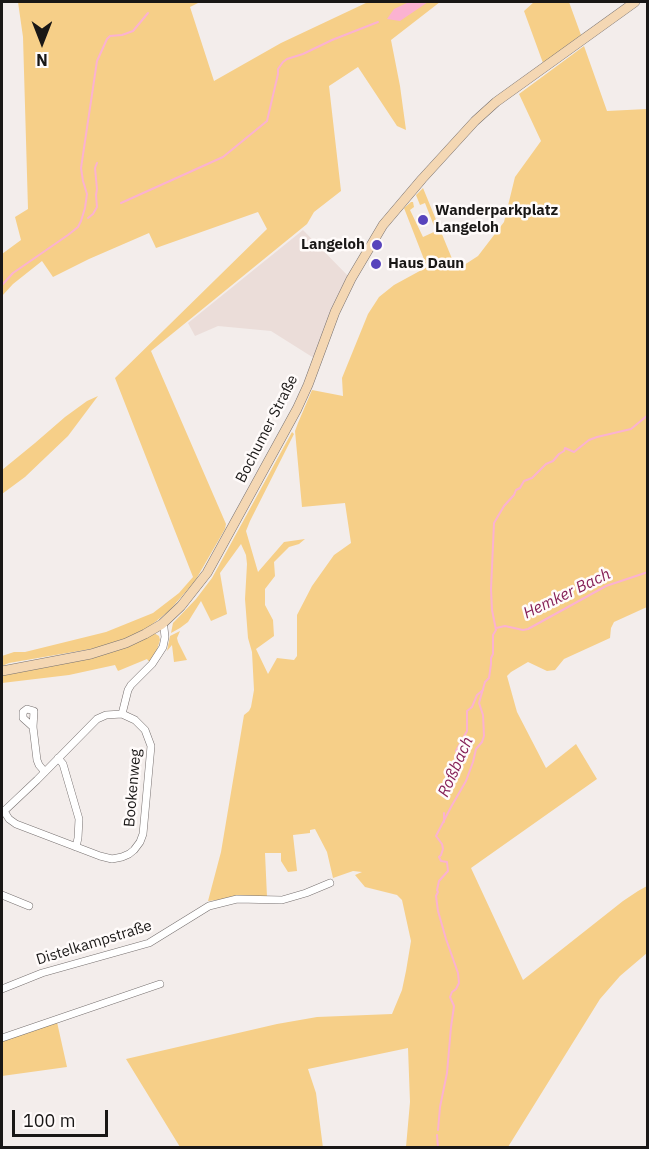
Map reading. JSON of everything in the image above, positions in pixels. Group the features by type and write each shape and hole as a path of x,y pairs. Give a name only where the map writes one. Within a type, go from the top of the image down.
{"main road":[{"name":"Bochumer Straße","path":"2,670 109,649 133,640 162,624 181,606 198,586 297,409 344,292 384,225 475,121 517,86 635,2"}],"street":[{"path":"3,812 97,719 106,715 122,714 131,685 152,664 163,647 165,638 162,624"},
{"name":"Bookenweg","path":"3,812 15,824 106,858 122,857 134,850 143,834 151,746 148,735 141,725 122,714"},
{"path":"33,727 37,760 45,771"},
{"path":"58,758 63,764 78,819 76,847"},
{"name":"Distelkampstraße","path":"2,989 42,973 149,943 209,906 237,899 282,900 330,883"},
{"path":"2,895 29,906"},
{"path":"2,1038 160,984"}],"shaded area":[{"path":"18,2 200,2 190,7 214,81 281,43 368,2 440,2 391,40 406,130 397,126 358,67 329,86 341,191 314,212 307,224 151,351 226,524 195,581 169,611 132,636 102,647 2,666 2,656 106,632 153,613 179,593 193,577 115,378 267,229 258,212 156,248 149,233 53,277 42,261 2,296 2,254 21,240 15,217 28,209 23,37"},
{"path":"409,2 428,2 400,21 387,19 394,9"},
{"path":"534,2 569,2 581,35 543,63 524,11"},
{"path":"584,46 607,111 647,109 647,607 614,622 610,638 564,659 555,670 547,671 528,662 507,676 517,712 546,768 576,744 597,779 471,868 523,980 623,901 647,886 647,953 620,976 600,999 508,1147 406,1147 410,1102 408,1048 308,1069 316,1093 323,1148 180,1147 126,1059 317,1017 392,1014 402,990 411,941 402,900 397,895 365,887 355,875 362,872 353,871 333,878 327,852 315,829 310,830 310,833 293,835 297,871 288,872 281,861 281,853 265,853 267,897 251,896 208,901 221,852 244,715 251,707 254,690 245,599 247,564 241,544 220,573 227,614 211,621 201,601 188,622 171,633 173,623 212,578 292,432 294,434 246,531 258,572 284,542 305,539 289,547 274,562 275,576 265,589 265,605 273,620 274,636 256,649 268,674 277,658 294,660 297,656 297,615 312,586 334,555 351,543 345,503 302,507 295,431 312,390 343,396 342,378 368,314 379,297 394,285 427,267 404,208 413,202 414,207 410,210 423,237 436,231 425,203 420,205 416,195 423,188 455,266 461,267 478,256 504,222 515,177 541,141 519,94"},
{"path":"303,230 351,279 317,360 271,331 218,326 195,336 188,323"},
{"path":"98,396 68,436 25,477 2,494 2,470 65,417"},
{"path":"180,631 177,638 187,660 174,662 172,645 167,651 170,636"},
{"path":"154,633 159,636 160,640 150,663 147,659 118,671 115,665 69,675 2,683 2,674"},
{"path":"57,1022 67,1067 2,1076 2,1040"}],"waterway":[{"path":"2,285 13,273 78,227 87,194 81,168 97,61 110,36 133,31 148,13"},
{"path":"121,203 223,157 267,121 278,69 287,59 378,22"},
{"path":"88,218 97,207 95,168 97,163"},
{"name":"Roßbach","path":"438,1130 454,1006 450,997 459,983 458,973 438,911 436,896 439,881 448,871 447,862 441,861 439,857 443,849 436,836 466,781 476,749 484,736 483,715 479,703 485,682 489,678 493,635 496,630 491,589 494,523 524,481 532,478 565,448 574,452 589,440 631,429 648,415"},
{"name":"Hemker Bach","path":"496,628 505,626 528,629 606,586 648,572"},
{"path":"456,751 467,731 467,711 483,690"},
{"name":"Roßbach","path":"444,813 444,822"},
{"name":"Roßbach","path":"437,1135 438,1148"}],"place":[{"name":"Wanderparkplatz Langeloh","path":"423,220"},
{"name":"Langeloh","path":"377,245"},
{"name":"Haus Daun","path":"376,264"}]}
